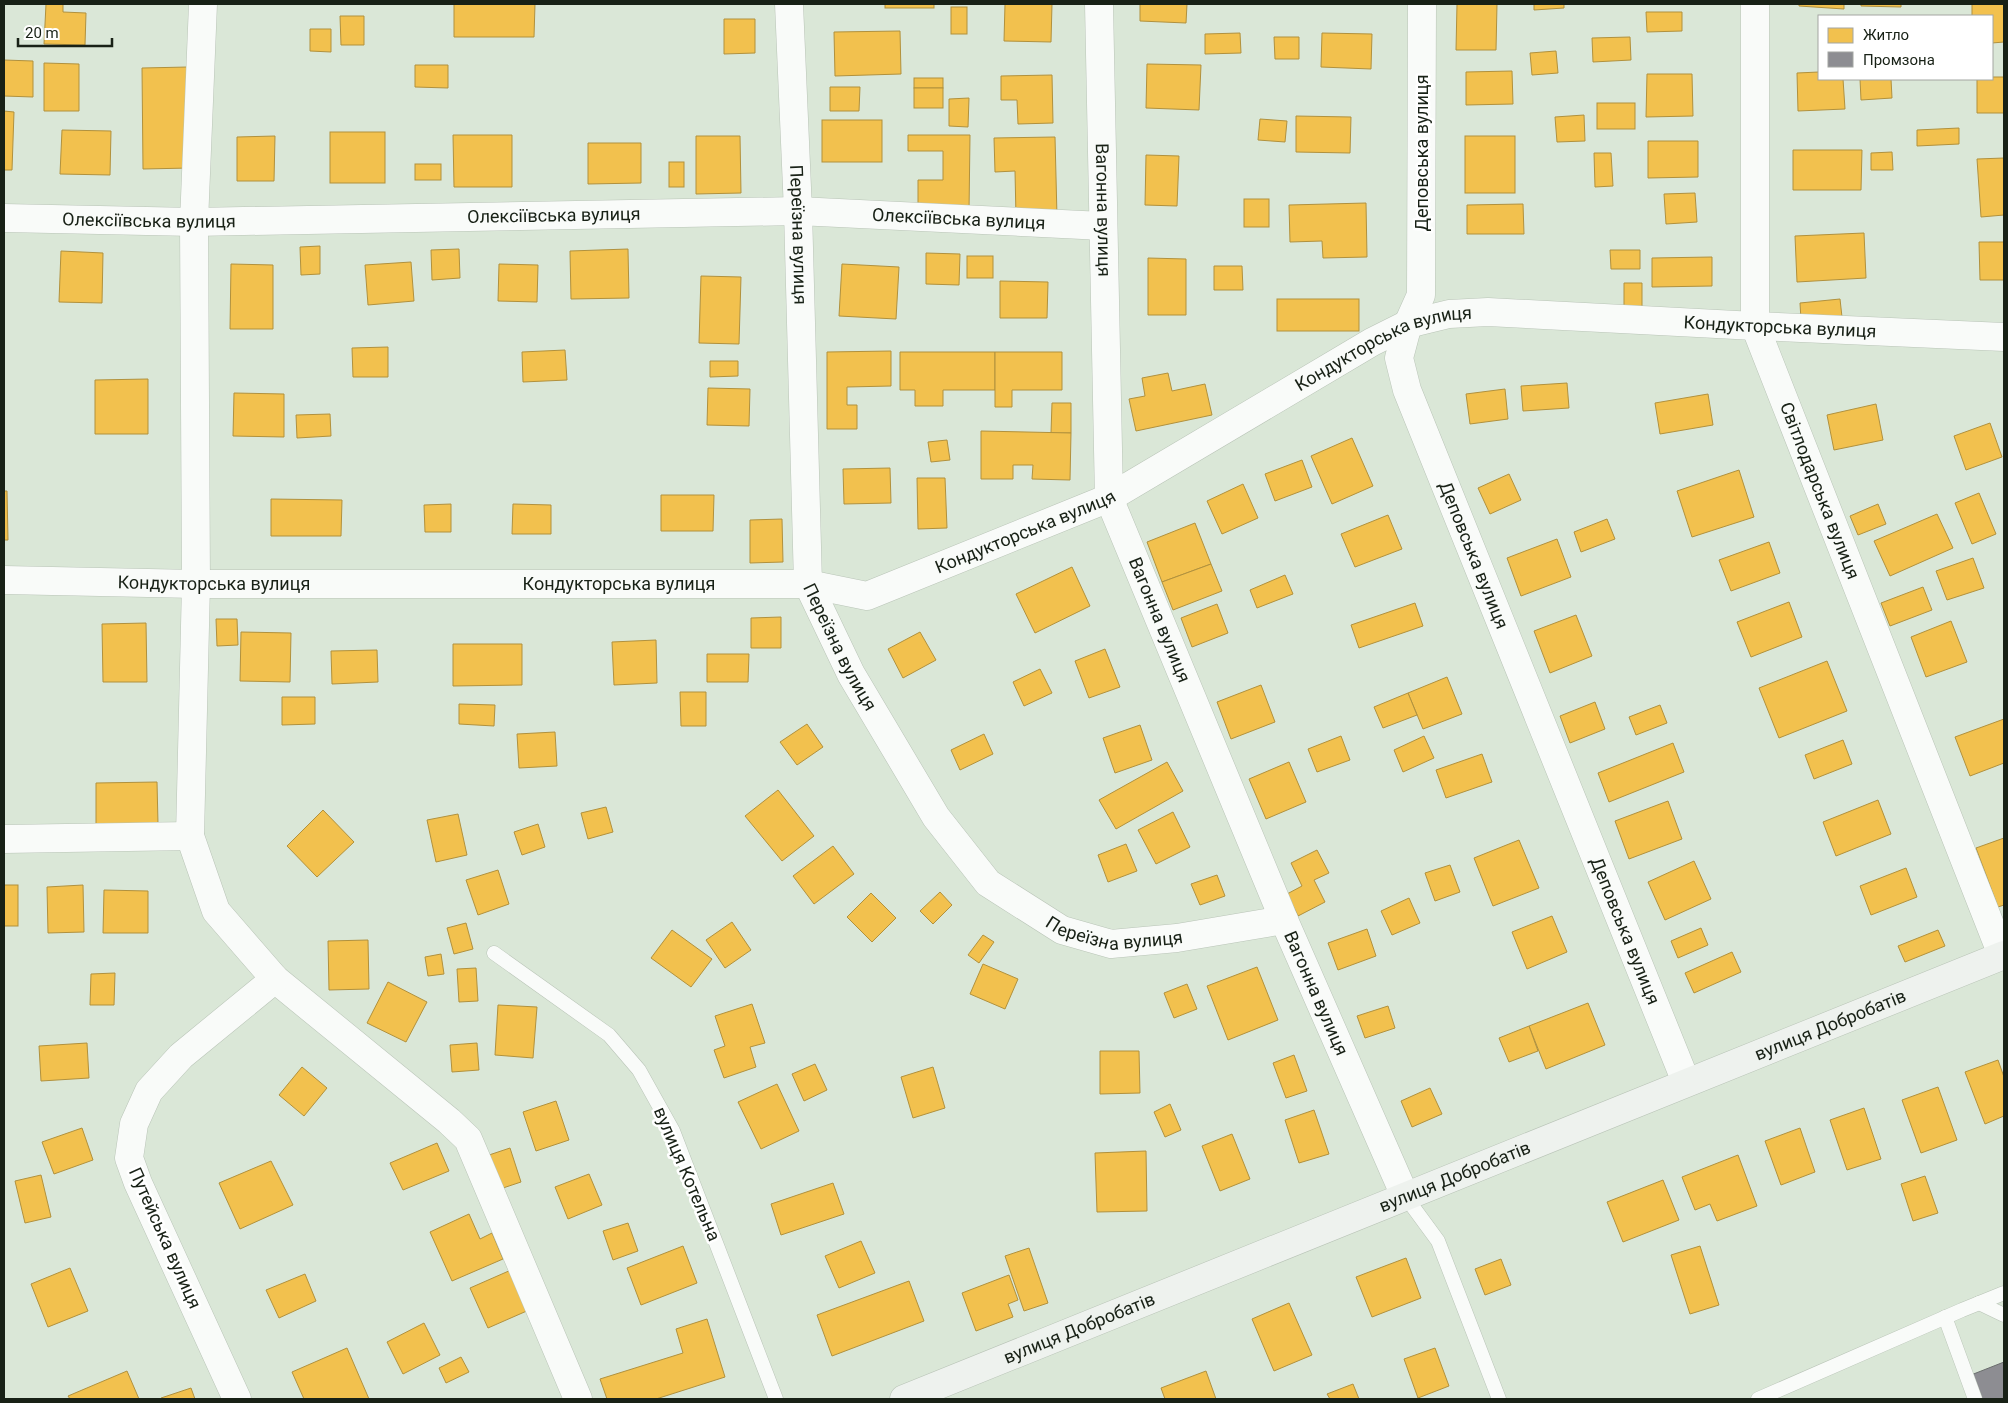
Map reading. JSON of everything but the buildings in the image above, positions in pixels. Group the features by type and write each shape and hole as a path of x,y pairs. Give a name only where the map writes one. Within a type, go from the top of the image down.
{"street":[{"path":"203,4 194,222 196,584 190,836 216,911 276,980 449,1120 468,1139 578,1399"},
{"name":"Переїзна вулиця","path":"789,4 798,211 808,584 851,674 936,816 988,883 1062,930 1111,944 1177,938 1284,920"},
{"name":"Вагонна вулиця","path":"1099,4 1109,498 1284,920 1405,1196"},
{"name":"Деповська вулиця","path":"1422,4 1422,287 1421,295 1408,324 1399,358 1407,390 1686,1082"},
{"name":"Світлодарська вулиця","path":"1755,4 1755,326 2003,955"},
{"name":"Олексіївська вулиця","path":"4,218 194,222 798,211 1103,226"},
{"name":"Кондукторська вулиця","path":"4,580 196,584 808,584 867,596 1109,498 1372,342 1408,324 1449,314 1488,312 1755,326 2004,336"},
{"path":"4,839 190,836"},
{"name":"вулиця Добробатів","path":"904,1399 2003,955"},
{"name":"Путейська вулиця","path":"237,1399 138,1183 130,1158 134,1124 149,1091 181,1056 276,980"}],"lane":[{"name":"вулиця Котельна","path":"494,953 609,1035 639,1070 673,1132 776,1399"},
{"path":"1405,1196 1438,1240 1499,1399"},
{"path":"1758,1399 2004,1293"},
{"path":"1979,1303 2004,1315"},
{"path":"1945,1317 1975,1399"}]}
